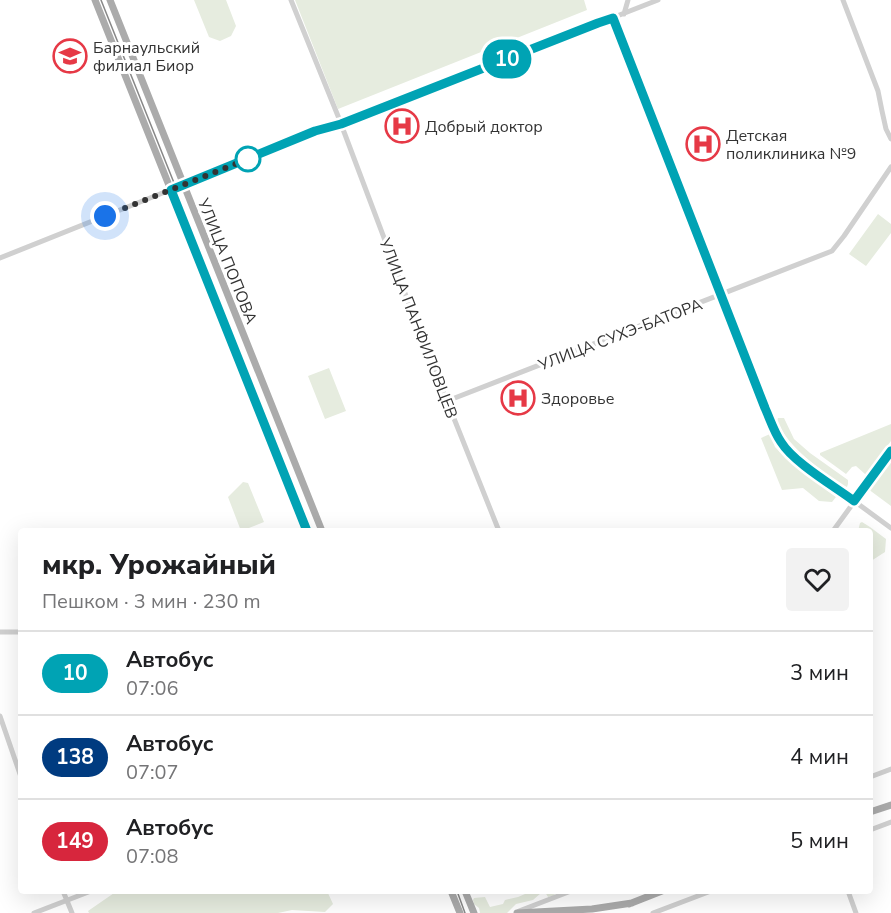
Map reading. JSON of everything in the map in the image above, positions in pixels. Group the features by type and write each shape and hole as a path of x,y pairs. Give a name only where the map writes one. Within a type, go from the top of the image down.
{"main road":[{"name":"УЛИЦА ПОПОВА","path":"96,0 183,184 320,528"},
{"name":"УЛИЦА ПОПОВА","path":"110,0 129,67 171,190 306,528"},
{"path":"873,811 891,805"},
{"path":"452,894 460,913"},
{"path":"466,894 474,913"},
{"path":"604,913 654,894"},
{"path":"516,913 592,909 632,903"}],"street":[{"name":"УЛИЦА ПАНФИЛОВЦЕВ","path":"291,0 498,528"},
{"path":"624,14 628,0"},
{"path":"0,258 315,131 341,124 658,0"},
{"path":"843,0 878,91 891,139"},
{"path":"613,18 780,442 798,460 891,528"},
{"name":"УЛИЦА СУХЭ-БАТОРА","path":"447,401 832,251 891,167"},
{"path":"835,528 891,451"},
{"path":"0,632 18,632"},
{"path":"0,716 18,768"},
{"path":"873,776 891,769"},
{"path":"873,829 891,822"},
{"path":"64,894 72,913"},
{"path":"34,913 83,894"},
{"path":"516,913 564,894"},
{"path":"653,913 703,894"},
{"path":"849,894 856,913"}],"shaded area":[{"path":"194,0 226,0 236,26 231,36 220,41 209,37"},
{"path":"295,0 584,0 587,10 338,109"},
{"path":"878,214 891,224 891,233 866,266 849,254"},
{"path":"329,368 346,411 325,419 308,376"},
{"path":"778,418 784,418 794,439 848,480 847,487 824,472 789,441 777,421"},
{"path":"891,424 891,441 867,474 856,466 846,474 820,455 820,453"},
{"path":"770,434 775,447 789,461 836,497 832,502 819,501 803,488 782,490 761,438"},
{"path":"891,458 891,506 868,489"},
{"path":"243,482 248,483 264,522 249,528 240,528 228,497"},
{"path":"862,522 871,528 859,528"},
{"path":"873,529 886,539 885,552 873,560"},
{"path":"113,894 328,894 333,904 325,912 292,910 278,913 89,913 88,911"},
{"path":"525,894 540,894 533,900 516,904 507,913 480,913 473,900 485,897 490,907"}],"tram line":[{"path":"101,0 312,528"},
{"path":"458,894 465,913"}],"bus line":[{"name":"10","path":"306,528 171,190 315,131 341,124 613,18 780,442 798,460 854,501 891,451"}],"place":[{"name":"Барнаульский филиал Биор","path":"70,56"},
{"name":"Добрый доктор","path":"402,126"},
{"name":"Детская поликлиника №9","path":"703,144"},
{"name":"Здоровье","path":"518,398"}],"route":[{"path":"105,216 248,159"}]}
